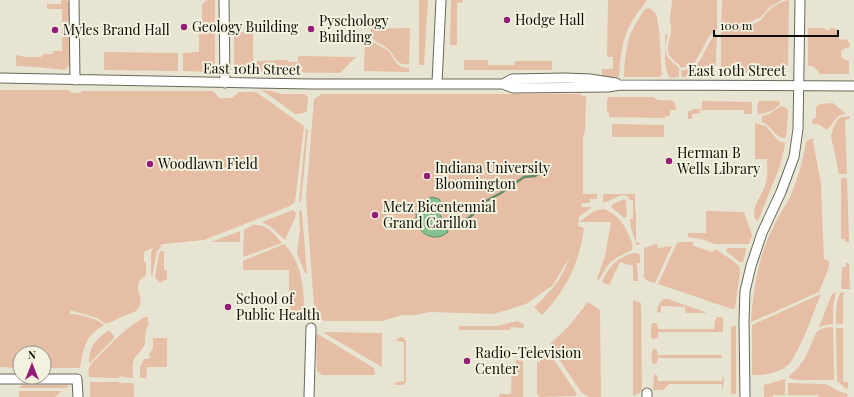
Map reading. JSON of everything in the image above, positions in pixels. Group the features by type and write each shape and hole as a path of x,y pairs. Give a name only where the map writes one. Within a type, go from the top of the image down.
{"street":[{"path":"74,0 75,80"},
{"path":"224,0 225,83"},
{"path":"437,83 441,0"},
{"path":"745,397 745,291 751,266 762,233 781,192 794,157 798,129 800,0"},
{"name":"East 10th Street","path":"0,78 225,83 503,84 513,88 608,87 620,84 854,86"},
{"path":"309,397 311,328"},
{"path":"0,379 77,379 78,397"}],"shaded area":[{"path":"61,0 66,0 70,3 70,21 62,22 62,9 47,9 47,4 61,4"},
{"path":"208,0 215,0 215,23 202,23 202,5"},
{"path":"419,0 428,0 424,65 419,65"},
{"path":"451,0 463,0 463,2 457,3 457,45 450,45"},
{"path":"608,0 647,0 633,20 625,36 619,77 602,76 602,69 613,69 613,57 607,57"},
{"path":"672,0 717,0 717,29 710,35 695,62 681,68 679,64 671,58 668,51 671,30 670,20"},
{"path":"722,0 782,0 770,7 760,18 750,22 721,27"},
{"path":"789,0 788,65 777,74 746,73 721,77 721,30 756,23 761,20 772,8"},
{"path":"648,8 657,16 660,36 662,75 659,77 624,77 627,45 630,35 644,10"},
{"path":"62,28 65,28 70,32 70,67 68,66 65,70 16,66 16,55 25,57 41,57 44,54 53,54 53,51 62,51"},
{"path":"410,28 409,64 400,63 389,50 370,36 371,29"},
{"path":"808,28 825,28 825,30 830,30 830,28 834,28 839,31 837,35 839,39 847,39 850,47 843,49 841,53 842,58 849,61 849,74 819,74 813,66 808,66"},
{"path":"199,32 215,32 214,72 183,71 183,53 199,52"},
{"path":"234,32 253,32 253,72 234,72"},
{"path":"717,33 715,78 682,77 681,71 696,65"},
{"path":"667,34 666,54 669,59 679,68 679,77 670,78 667,73 665,62 665,35"},
{"path":"368,38 387,50 400,66 409,68 409,72 364,71 365,39"},
{"path":"104,52 178,53 178,71 104,70"},
{"path":"298,56 356,57 340,73 261,72 261,69 257,67 257,61 288,60 289,62 298,62"},
{"path":"464,60 488,60 488,65 514,65 515,61 552,61 552,70 464,70"},
{"name":"Woodlawn Field","path":"0,90 69,90 72,93 80,93 82,91 213,91 219,98 232,98 239,92 256,92 304,126 295,202 290,206 204,240 160,245 161,247 157,251 152,276 151,253 153,248 144,252 146,275 139,282 138,289 140,302 136,311 106,324 97,318 70,310 70,314 88,317 97,320 104,325 92,334 86,344 80,368 52,368 52,345 12,345 12,368 0,367"},
{"path":"262,90 281,94 305,94 308,98 307,111 304,113 295,114"},
{"path":"322,94 580,94 582,96 586,96 585,130 583,137 583,194 597,194 597,199 590,199 590,203 582,203 581,207 591,208 579,217 578,226 584,228 579,252 565,286 551,306 542,315 534,307 560,279 569,258 553,285 526,304 494,314 430,312 415,315 402,315 382,321 326,321 315,319 306,198 314,99"},
{"path":"609,97 653,97 658,100 671,100 675,103 676,110 670,110 670,116 665,116 665,118 609,117 609,113 607,113 607,101"},
{"path":"702,101 752,102 752,114 744,114 744,110 700,110 700,113 692,114 692,119 688,119 688,111 692,111 692,109 702,109"},
{"path":"759,101 779,101 780,104 770,111 758,114 757,108"},
{"path":"833,103 846,114 839,116 827,130 820,125 812,123 813,119 816,118 816,107 820,104"},
{"path":"781,106 786,108 788,111 785,138 778,136 769,126 762,122 762,116 769,114"},
{"path":"850,116 849,119 845,120 847,174 839,174 831,136 838,119 841,117"},
{"path":"755,123 766,126 779,141 785,143 780,166 758,221 755,219 754,214 756,205 765,187 767,159 755,159"},
{"path":"612,124 664,125 664,137 612,137"},
{"path":"306,129 308,130 301,203 299,201"},
{"path":"814,138 813,141 821,184 824,259 829,261 829,267 819,292 751,322 755,286 763,252 774,226 794,189 806,142"},
{"path":"841,178 847,178 849,242 845,242 845,239 841,239"},
{"path":"603,194 635,194 636,242 640,243 639,245 636,243 631,228 630,219 633,219 633,200 630,200 627,196 622,195 603,203"},
{"path":"432,197 439,199 441,203 439,210 448,232 440,236 433,237 426,235 421,230 417,224 416,216 418,208 425,200"},
{"path":"624,199 626,200 627,215 625,218 611,207 613,204"},
{"path":"603,209 612,213 623,224 632,242 632,250 612,261 599,280 597,279 605,256 611,222 579,222 594,211"},
{"path":"293,210 296,213 295,218 285,240 271,227 262,222"},
{"path":"301,210 307,273 305,273 297,253 300,231 299,211"},
{"path":"706,211 744,212 752,235 749,244 715,244 701,239 688,237 688,233 706,233"},
{"path":"252,225 266,227 282,243 243,257 244,230"},
{"path":"240,231 240,242 211,242"},
{"path":"678,242 693,242 693,246 713,252 715,249 739,266 740,272 735,308 732,309 658,284"},
{"path":"284,244 291,252 299,269 303,288 305,317 289,316 289,270 243,270 243,261"},
{"path":"657,244 658,248 672,246 655,283 644,278 644,248"},
{"path":"746,248 743,262 740,262 727,252 726,249"},
{"path":"164,251 164,270 167,270 167,279 160,283 155,277 159,253"},
{"path":"633,253 640,255 640,263 637,263 638,281 633,281 633,266 620,262 609,285 602,282 614,263 622,257"},
{"path":"846,263 849,263 850,289 841,289 842,267 846,267"},
{"path":"836,292 833,307 833,324 819,327 832,294"},
{"path":"844,292 843,324 838,324 836,323 837,304 840,293"},
{"path":"821,294 804,336 790,363 782,369 772,373 752,375 752,325"},
{"path":"664,299 668,299 706,313 686,313 685,307 661,306 661,312 658,313 658,306"},
{"path":"633,300 641,303 642,390 640,393 633,396"},
{"path":"588,302 600,310 601,397 589,397 582,393 550,346 551,343 568,327"},
{"path":"145,317 148,317 149,324 146,330 144,346 133,361 133,378 120,376 118,378 89,377 89,368 91,364 120,335"},
{"path":"717,317 723,318 723,332 658,332 657,338 653,339 651,337 651,325 653,323 657,323 658,329 714,329 715,320"},
{"path":"517,321 524,324 523,328 511,327 510,330 459,330 459,326 497,326"},
{"path":"735,325 736,394 731,394 731,327"},
{"path":"823,328 833,328 834,380 797,380 789,378 789,376 805,358 816,333"},
{"path":"836,328 843,328 843,382 848,382 848,388 846,389 837,381"},
{"path":"109,330 114,338 89,363 92,347 100,337"},
{"path":"316,333 374,368 375,375 322,375 317,371"},
{"path":"324,333 382,333 382,367"},
{"path":"403,337 406,341 406,381 404,385 395,385 396,382 404,381 404,342 396,341"},
{"path":"153,338 167,338 167,367 147,367 146,378 141,378 140,367 144,359 150,358 149,354 153,348"},
{"path":"543,348 546,348 577,394 575,396 540,397 537,394 537,362 540,362 540,358 537,357 537,353"},
{"path":"654,348 657,350 658,355 722,355 722,358 658,358 657,363 653,364 652,351"},
{"path":"516,360 523,361 523,397 499,397 499,394 511,394 512,364 516,364"},
{"path":"654,374 657,375 658,381 722,381 724,376 723,389 722,384 669,384 663,390 654,390"},
{"path":"785,379 785,395 764,397 764,385"},
{"path":"90,382 132,383 134,386 134,397 90,397"},
{"path":"788,383 824,384 848,394 847,397 788,395"},
{"path":"22,385 68,386 67,388 19,388"},
{"path":"19,391 62,391 55,397 19,397"}],"waterway":[{"path":"448,229 470,217 486,201 501,193 524,177 535,176 545,169"}],"place":[{"name":"Hodge Hall","path":"507,20"},
{"name":"Geology Building","path":"184,27"},
{"name":"Pyschology Building","path":"311,29"},
{"name":"Myles Brand Hall","path":"55,30"},
{"name":"Herman B Wells Library","path":"669,161"},
{"name":"Woodlawn Field","path":"150,164"},
{"name":"Indiana University Bloomington","path":"427,176"},
{"name":"Metz Bicentennial Grand Carillon","path":"375,215"},
{"name":"School of Public Health","path":"228,307"},
{"name":"Radio-Television Center","path":"467,361"}]}
